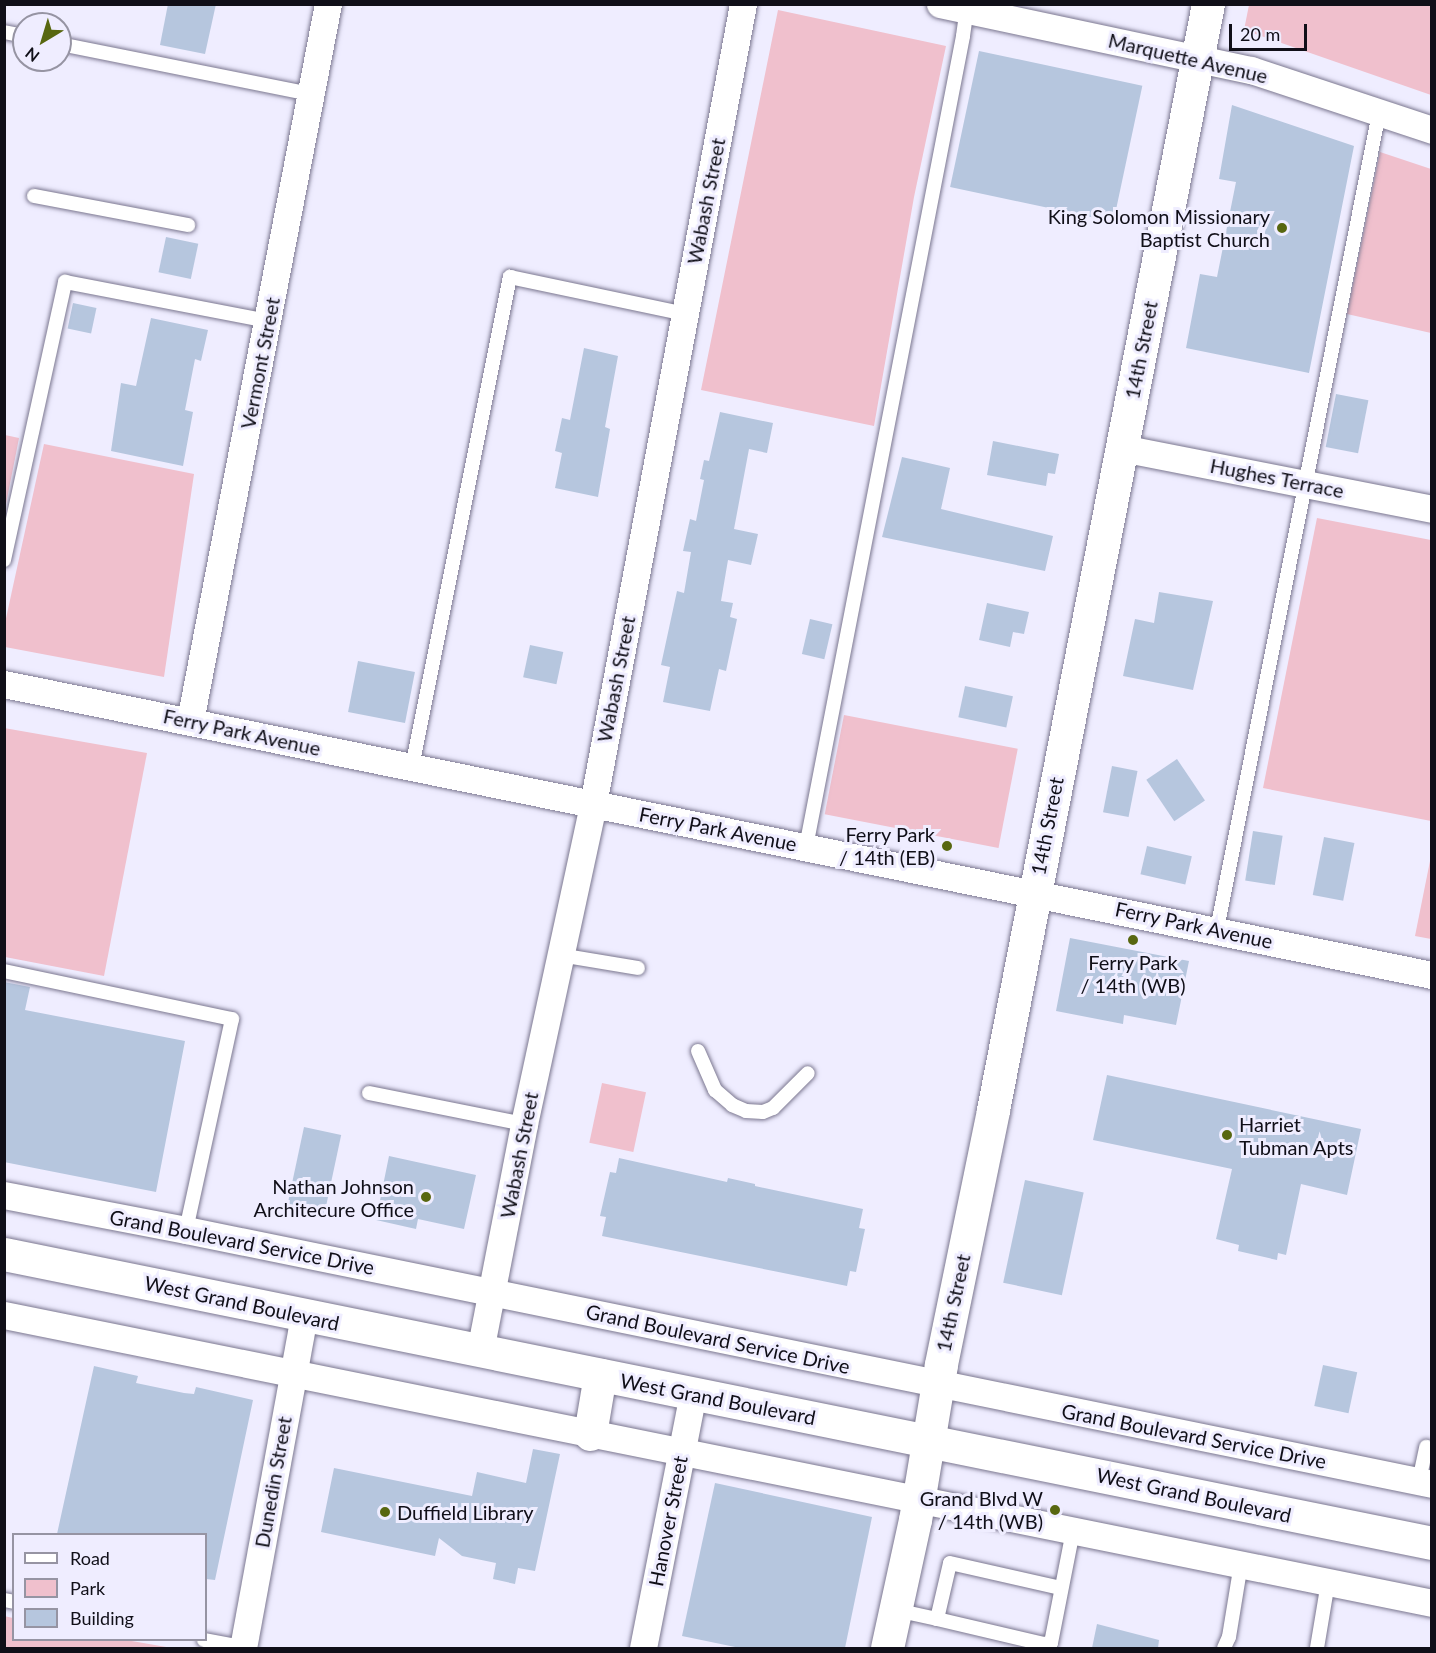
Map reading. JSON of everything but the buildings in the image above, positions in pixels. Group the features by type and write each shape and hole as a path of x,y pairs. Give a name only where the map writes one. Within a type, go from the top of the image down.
{"street":[{"name":"Vermont Street","path":"190,721 328,4"},
{"name":"Wabash Street","path":"480,1351 524,1124 592,804 743,4"},
{"name":"Marquette Avenue","path":"940,4 967,7 1251,70 1431,130"},
{"name":"14th Street","path":"887,1648 919,1500 937,1384 1208,4"},
{"name":"Hughes Terrace","path":"1122,448 1431,509"},
{"name":"Ferry Park Avenue","path":"4,684 1217,929 1431,975"},
{"name":"Grand Boulevard Service Drive","path":"4,1195 1425,1482"},
{"name":"West Grand Boulevard","path":"4,1254 1431,1543"},
{"path":"4,1315 1431,1603"},
{"name":"Dunedin Street","path":"246,1648 304,1316"},
{"path":"590,1434 600,1376"},
{"name":"Hanover Street","path":"643,1648 693,1394"}],"lane":[{"path":"806,847 967,7"},
{"path":"72,46 311,94"},
{"path":"1217,929 1379,113"},
{"path":"34,196 188,225"},
{"path":"412,767 510,277 685,314"},
{"path":"4,560 66,282 268,321"},
{"path":"560,956 638,968"},
{"path":"4,971 232,1019 186,1230"},
{"path":"698,1051 714,1090 722,1099 746,1111 763,1112 773,1108 808,1073"},
{"path":"369,1093 524,1124"},
{"path":"1425,1482 1426,1447"},
{"path":"896,1610 1044,1644 1051,1643 1072,1531"},
{"path":"937,1619 950,1563 1061,1588"},
{"path":"1224,1648 1229,1637 1241,1564"},
{"path":"1317,1648 1328,1582"},
{"path":"207,1641 246,1648"}],"green space":[{"path":"1249,5 1431,5 1431,95 1244,30"},
{"path":"778,10 946,46 914,197 874,426 701,390"},
{"path":"1380,152 1431,169 1431,333 1347,314"},
{"path":"4,435 19,438 5,509"},
{"path":"44,444 194,474 164,677 5,647 5,623"},
{"path":"1317,518 1431,540 1431,821 1263,788"},
{"path":"844,715 1018,749 998,848 825,814"},
{"path":"4,728 147,753 104,976 5,957"},
{"path":"1431,856 1431,939 1415,936"},
{"path":"602,1083 646,1092 633,1152 589,1143"},
{"path":"4,1616 12,1618 12,1641 132,1641 172,1648 5,1648"}],"place":[{"name":"King Solomon Missionary Baptist Church","path":"1282,228"},
{"name":"Ferry Park / 14th (EB)","path":"947,846"},
{"name":"Ferry Park / 14th (WB)","path":"1133,940"},
{"name":"Harriet Tubman Apts","path":"1227,1135"},
{"name":"Nathan Johnson Architecure Office","path":"426,1197"},
{"name":"Grand Blvd W / 14th (WB)","path":"1055,1510"},
{"name":"Duffield Library","path":"385,1512"}]}
